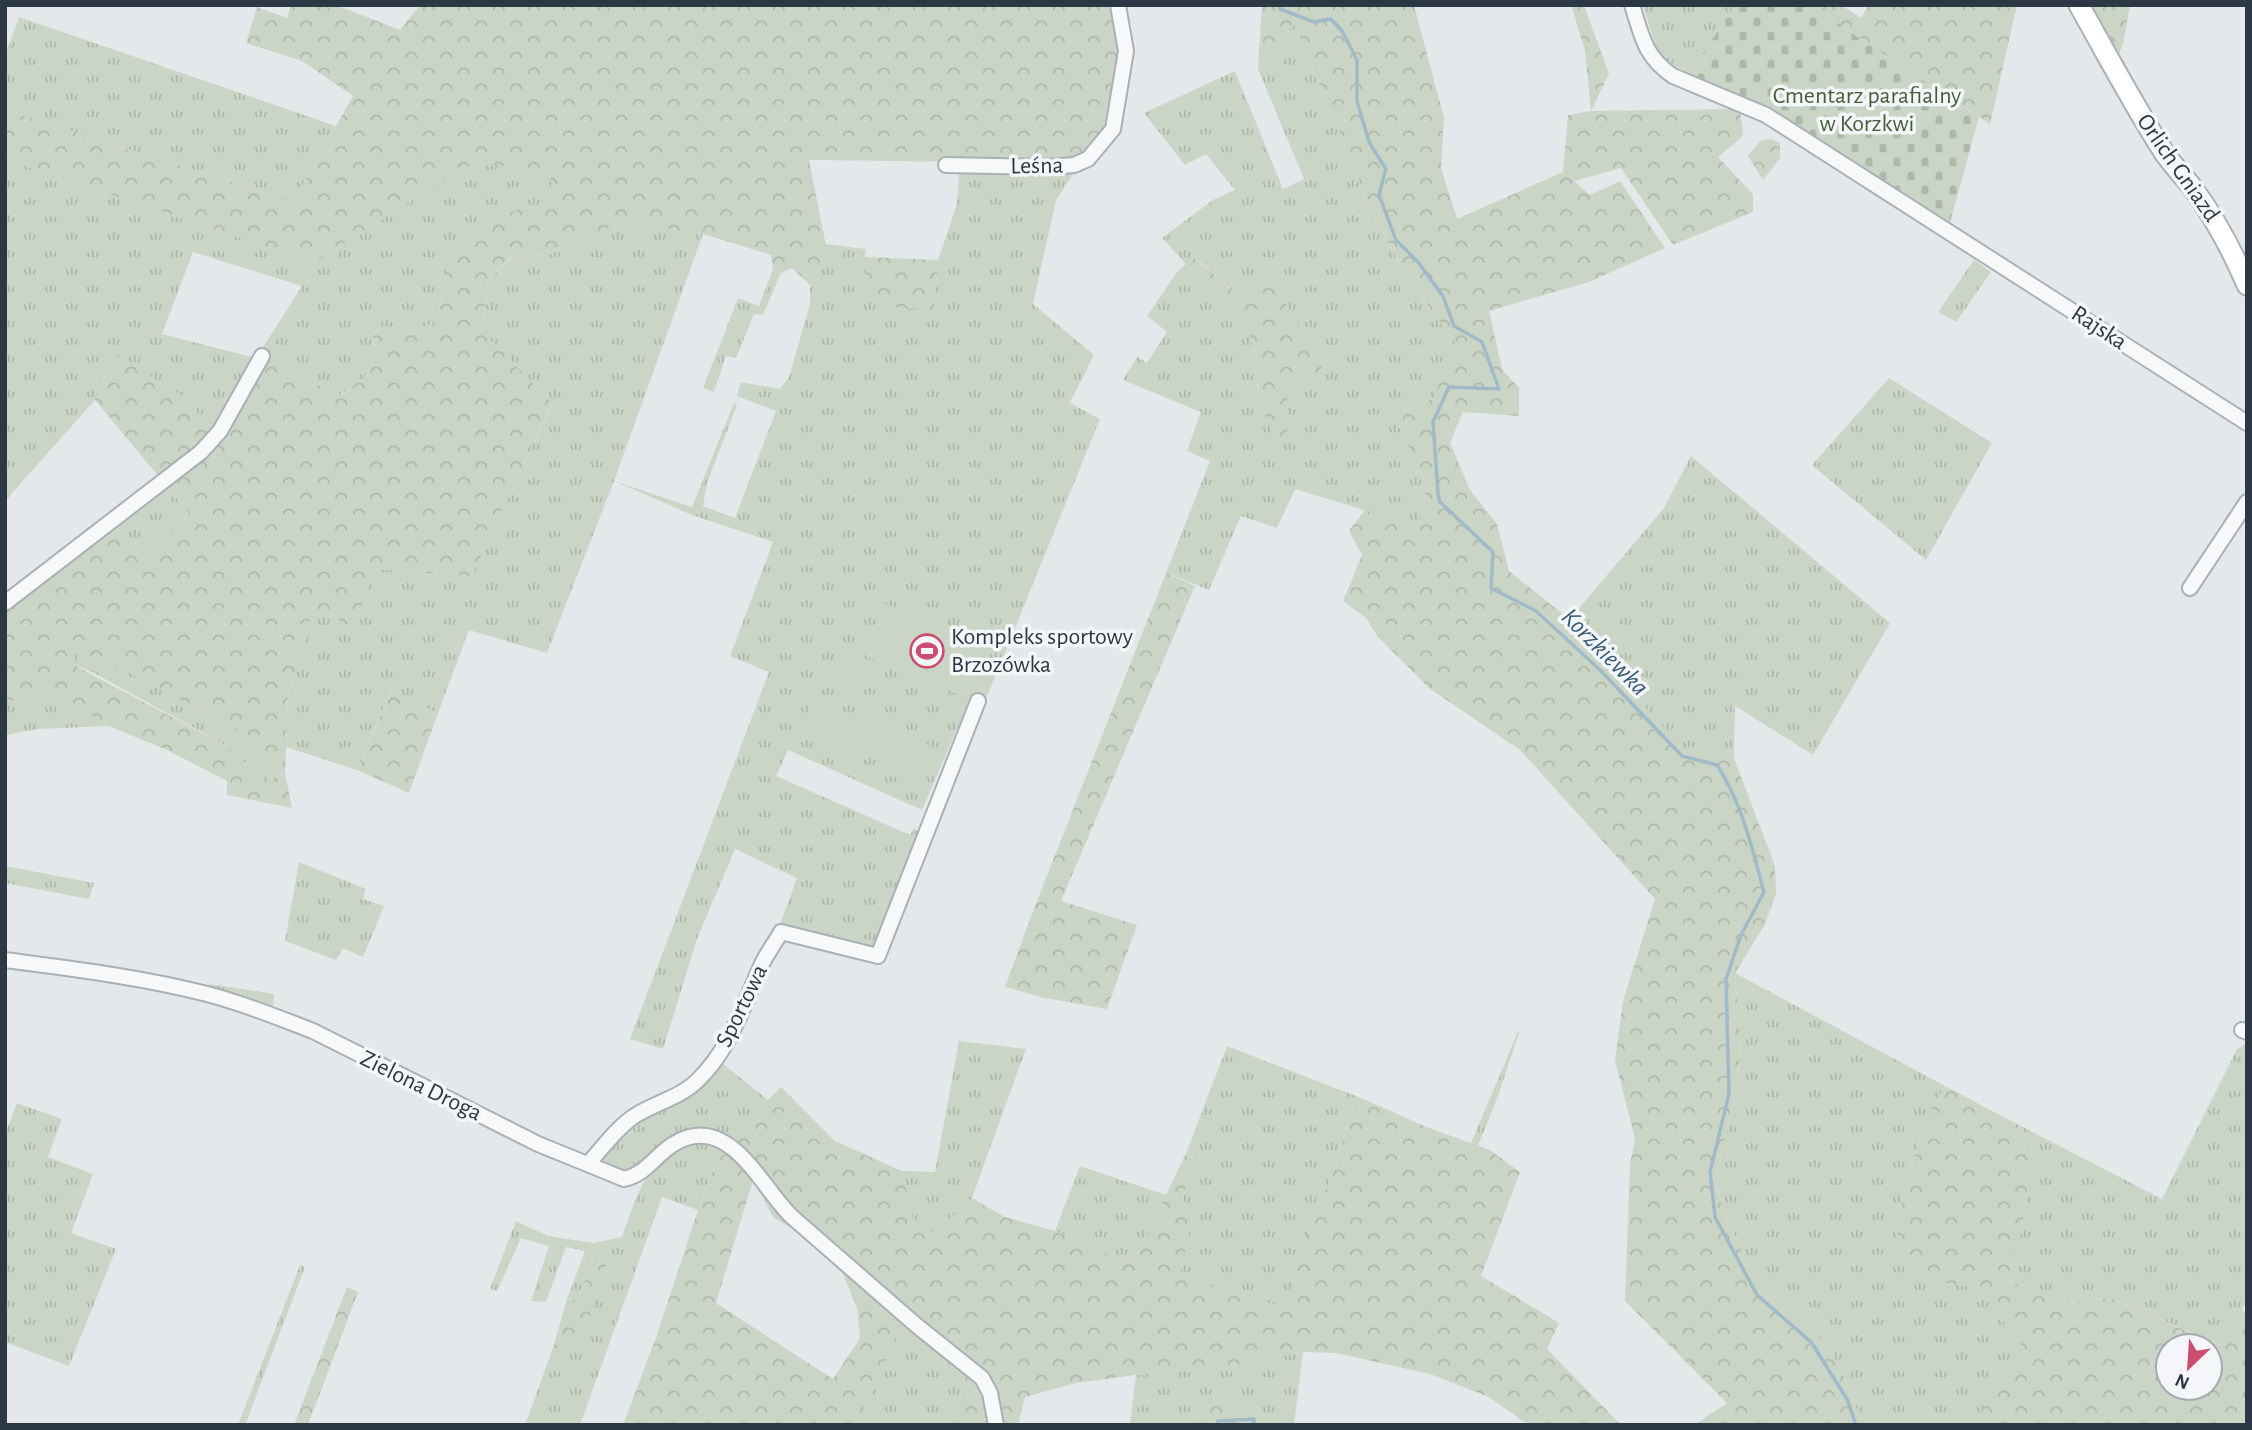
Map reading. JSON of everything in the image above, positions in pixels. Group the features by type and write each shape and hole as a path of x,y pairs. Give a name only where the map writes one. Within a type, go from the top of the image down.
{"street":[{"name":"Leśna","path":"946,166 1049,167 1074,165 1088,159 1113,129 1126,51 1118,5"},
{"name":"Rajska","path":"1632,5 1651,57 1673,76 1766,115 2247,423"},
{"name":"Orlich Gniazd","path":"2079,5 2137,109 2217,224 2247,285"},
{"path":"5,603 201,452 220,431 262,356"},
{"path":"2190,589 2247,502"},
{"name":"Sportowa","path":"589,1163 614,1133 634,1117 680,1094 697,1081 713,1063 730,1040 763,962 781,932 878,956 978,701"},
{"name":"Zielona Droga","path":"5,960 88,971 208,994 279,1018 313,1031 538,1144 624,1178 642,1172 661,1153 686,1138 698,1136 720,1140 738,1153 778,1204 791,1216 916,1325 982,1378 990,1393 996,1425"}],"green space":[{"path":"291,5 336,5 400,30 420,5 1109,5 1116,23 1117,63 1111,113 1103,134 1082,159 1049,163 809,160 828,256 810,285 792,268 781,273 773,269 771,255 703,234 623,222 548,255 511,257 487,281 482,334 552,403 472,576 374,569 355,629 314,607 288,695 285,773 292,808 227,795 227,781 167,750 109,726 57,695 5,701 5,610 111,528 148,551 189,513 95,400 114,352 182,396 221,439 265,363 341,395 359,382 369,370 373,356 373,334 381,326 415,330 432,323 438,313 449,264 457,248 485,218 553,202 550,174 499,165 464,166 314,263 5,159 5,110 293,202 353,96 302,61 246,43 257,7 287,18","holes":["77,653 124,670 240,730 284,774 265,781 227,746 72,664"]},
{"path":"1262,5 1414,5 1444,118 1441,168 1457,219 1563,172 1568,115 1591,111 1740,109 1743,136 1718,157 1753,194 1753,212 1673,245 1621,168 1574,181 1590,195 1620,181 1665,248 1589,282 1489,311 1502,369 1519,388 1519,416 1463,412 1450,443 1470,490 1497,524 1509,571 1653,686 1645,707 1689,754 1734,758 1775,866 1776,894 1764,926 1735,973 1740,1035 1738,1084 1715,1181 1725,1216 1756,1279 1808,1324 1839,1365 1863,1425 1694,1425 1727,1403 1625,1301 1630,1165 1635,1139 1615,1060 1623,1001 1655,899 1520,750 1429,688 1378,637 1366,618 1343,601 1362,555 1349,531 1365,510 1417,530 1427,487 1394,416 1434,398 1455,343 1409,279 1375,219 1294,23 1258,69"},
{"path":"1571,5 1584,5 1609,74 1591,111 1585,51"},
{"path":"1643,5 1735,5 1689,74 1658,55"},
{"name":"Cmentarz parafialny w Korzkwi","path":"1735,5 1814,5 1979,117 1949,226 1780,115 1689,74"},
{"path":"1814,5 1841,5 1861,18 1869,5 2017,5 1990,124 1853,34"},
{"path":"2085,5 2130,5 2123,44 2117,59"},
{"path":"19,17 336,126 293,202 5,110 5,56"},
{"path":"1294,23 1375,219 1409,279 1455,343 1434,398 1394,416 1427,487 1417,530 1295,489 1277,528 1241,516 1209,590 1166,573 1210,461 1187,451 1201,412 1123,380 1137,357 1147,363 1167,332 1147,316 1177,272 1186,264 1162,238 1213,200 1235,190 1206,154 1185,165 1144,113 1235,71 1283,189 1304,179 1258,69","holes":["1195,257 1240,297 1305,370 1287,394 1287,432 1257,395 1259,360 1246,330 1187,265"]},
{"path":"1771,139 1780,143 1780,158 1763,180 1748,156 1760,141"},
{"path":"5,159 314,263 464,166 499,165 550,174 554,202 485,218 457,248 449,264 438,313 432,323 415,330 381,326 373,334 374,359 364,379 340,395 221,440 114,352 95,400 5,501","holes":["193,252 302,286 256,358 162,334"]},
{"path":"1075,171 1056,200 1033,304 1094,355 1070,403 1100,419 984,704 970,699 922,810 788,750 776,776 910,835 914,828 919,833 875,949 780,924 797,878 735,849 697,939 663,1049 630,1039 769,672 730,656 773,542 692,515 614,481 692,507 734,403 737,405 707,483 703,506 735,518 776,411 737,396 741,382 780,389 789,377 810,304 810,285 828,256 825,244 866,249 865,257 934,310 938,260 957,204 959,173"},
{"path":"623,222 703,234 614,481 547,653 469,630 438,713 391,691 357,770 286,747 288,695 314,606 373,569 472,575 552,404 497,346 482,334 487,281 512,257 548,255"},
{"path":"865,257 938,260 934,310 875,305 865,292"},
{"path":"1194,257 1240,297 1271,280 1322,361 1321,378 1305,370 1287,394 1287,432 1276,443 1257,395 1259,360 1246,330 1186,264"},
{"path":"1974,260 1991,272 1956,322 1938,312"},
{"path":"773,269 781,273 763,315 754,314 736,358 726,356 714,392 703,388 738,298 759,306"},
{"path":"1889,378 1992,443 1926,560 1812,465"},
{"path":"1691,456 1890,623 1813,755 1735,706 1734,758 1689,755 1644,707 1653,685 1569,620 1664,508"},
{"path":"168,488 189,513 148,551 111,528"},
{"path":"1166,573 1195,586 1061,901 1137,925 1107,1009 1045,998 1005,987 1035,906"},
{"name":"Kompleks sportowy Brzozówka","path":"885,604 990,647 969,699 864,655"},
{"path":"77,653 127,671 240,730 285,773 265,781 227,746 92,672 71,664"},
{"path":"835,659 865,672 859,686 829,674"},
{"path":"392,690 438,713 409,793 357,770"},
{"path":"57,695 109,726 38,729 5,735 5,701"},
{"path":"813,701 868,724 870,720 930,745 918,775 858,750 855,757 800,734"},
{"path":"299,862 366,889 363,899 384,906 363,957 343,948 336,960 285,941"},
{"path":"5,866 94,883 89,899 5,883"},
{"path":"1735,973 1945,1086 1926,1117 1899,1211 1911,1255 1918,1272 1931,1281 1979,1288 2034,1363 2010,1372 1995,1383 1986,1399 1981,1425 1863,1425 1839,1365 1808,1324 1756,1279 1725,1216 1715,1181 1738,1084 1740,1035"},
{"path":"210,984 274,994 273,1010 206,990"},
{"path":"1518,1032 1498,1096 1478,1146 1471,1143"},
{"path":"959,1041 1026,1049 972,1198 934,1233 914,1226 902,1171 935,1172"},
{"path":"2247,1043 2247,1300 2224,1342 2224,1332 2190,1332 2113,1299 2054,1302 2010,1280 2024,1216 2032,1149 2019,1125 2162,1199 2237,1049"},
{"path":"1227,1046 1356,1096 1335,1168 1284,1308 1179,1274 1192,1221 1183,1198 1194,1155 1187,1151"},
{"path":"721,1062 768,1100 729,1139 708,1132 627,1175 605,1168 603,1159 626,1130 656,1105"},
{"path":"1945,1086 2019,1125 2032,1149 2024,1216 2010,1280 2054,1302 2113,1299 2189,1332 2154,1332 2154,1402 2224,1402 2224,1341 2241,1310 2247,1313 2247,1425 1981,1425 1987,1394 1994,1381 2007,1372 2034,1363 1979,1288 1931,1281 1918,1272 1911,1255 1897,1249 1899,1211 1926,1117"},
{"path":"781,1087 835,1141 902,1171 914,1226 934,1232 972,1198 1005,1217 1055,1231 1133,1264 1187,1151 1194,1155 1183,1198 1192,1221 1180,1274 1284,1308 1310,1228 1335,1168 1356,1096 1429,1128 1490,1150 1520,1172 1481,1276 1559,1323 1547,1349 1621,1425 1529,1425 1489,1397 1430,1374 1336,1353 1303,1352 1222,1368 1076,1383 1025,1397 1018,1425 953,1425 964,1380 900,1329 856,1425 623,1425 723,1144","holes":["753,1180 773,1217 821,1246 840,1267 857,1308 860,1338 833,1379 716,1303"]},
{"path":"17,1103 62,1119 48,1157 93,1174 71,1233 116,1249 69,1366 5,1342 5,1134"},
{"path":"696,1141 723,1144 698,1210 662,1197 580,1425 525,1425 553,1348 579,1353 596,1250 578,1300 567,1299 585,1251 566,1247 546,1302 531,1301 549,1246 521,1238 497,1291 490,1289 516,1221 548,1236 593,1243 622,1237 646,1178 665,1158"},
{"path":"1080,1166 1166,1195 1133,1264 1055,1231"},
{"path":"611,1249 579,1353 553,1348 567,1299 578,1300 596,1250"},
{"path":"300,1265 305,1267 245,1425 238,1425"},
{"path":"347,1287 358,1292 308,1425 294,1425"},
{"path":"899,1328 964,1380 953,1425 856,1425"},
{"path":"1303,1352 1294,1425 1257,1425 1227,1400 1202,1409 1198,1425 1130,1425 1136,1375 1222,1368"},
{"path":"1227,1400 1257,1425 1198,1425 1202,1409"}],"waterway":[{"name":"Korzkiewka","path":"1279,5 1280,9 1314,22 1331,19 1342,31 1357,60 1357,101 1369,142 1386,169 1379,195 1396,240 1418,262 1443,296 1454,326 1482,342 1499,389 1449,387 1433,422 1440,502 1493,552 1491,588 1536,611 1600,670 1682,756 1717,765 1740,810 1764,892 1741,935 1726,979 1729,1094 1710,1172 1715,1217 1757,1295 1811,1342 1847,1399 1856,1425"},
{"name":"Korzkiewka","path":"1217,1425 1218,1421 1254,1419 1254,1425"}],"place":[{"name":"Kompleks sportowy Brzozówka","path":"927,651"}]}
